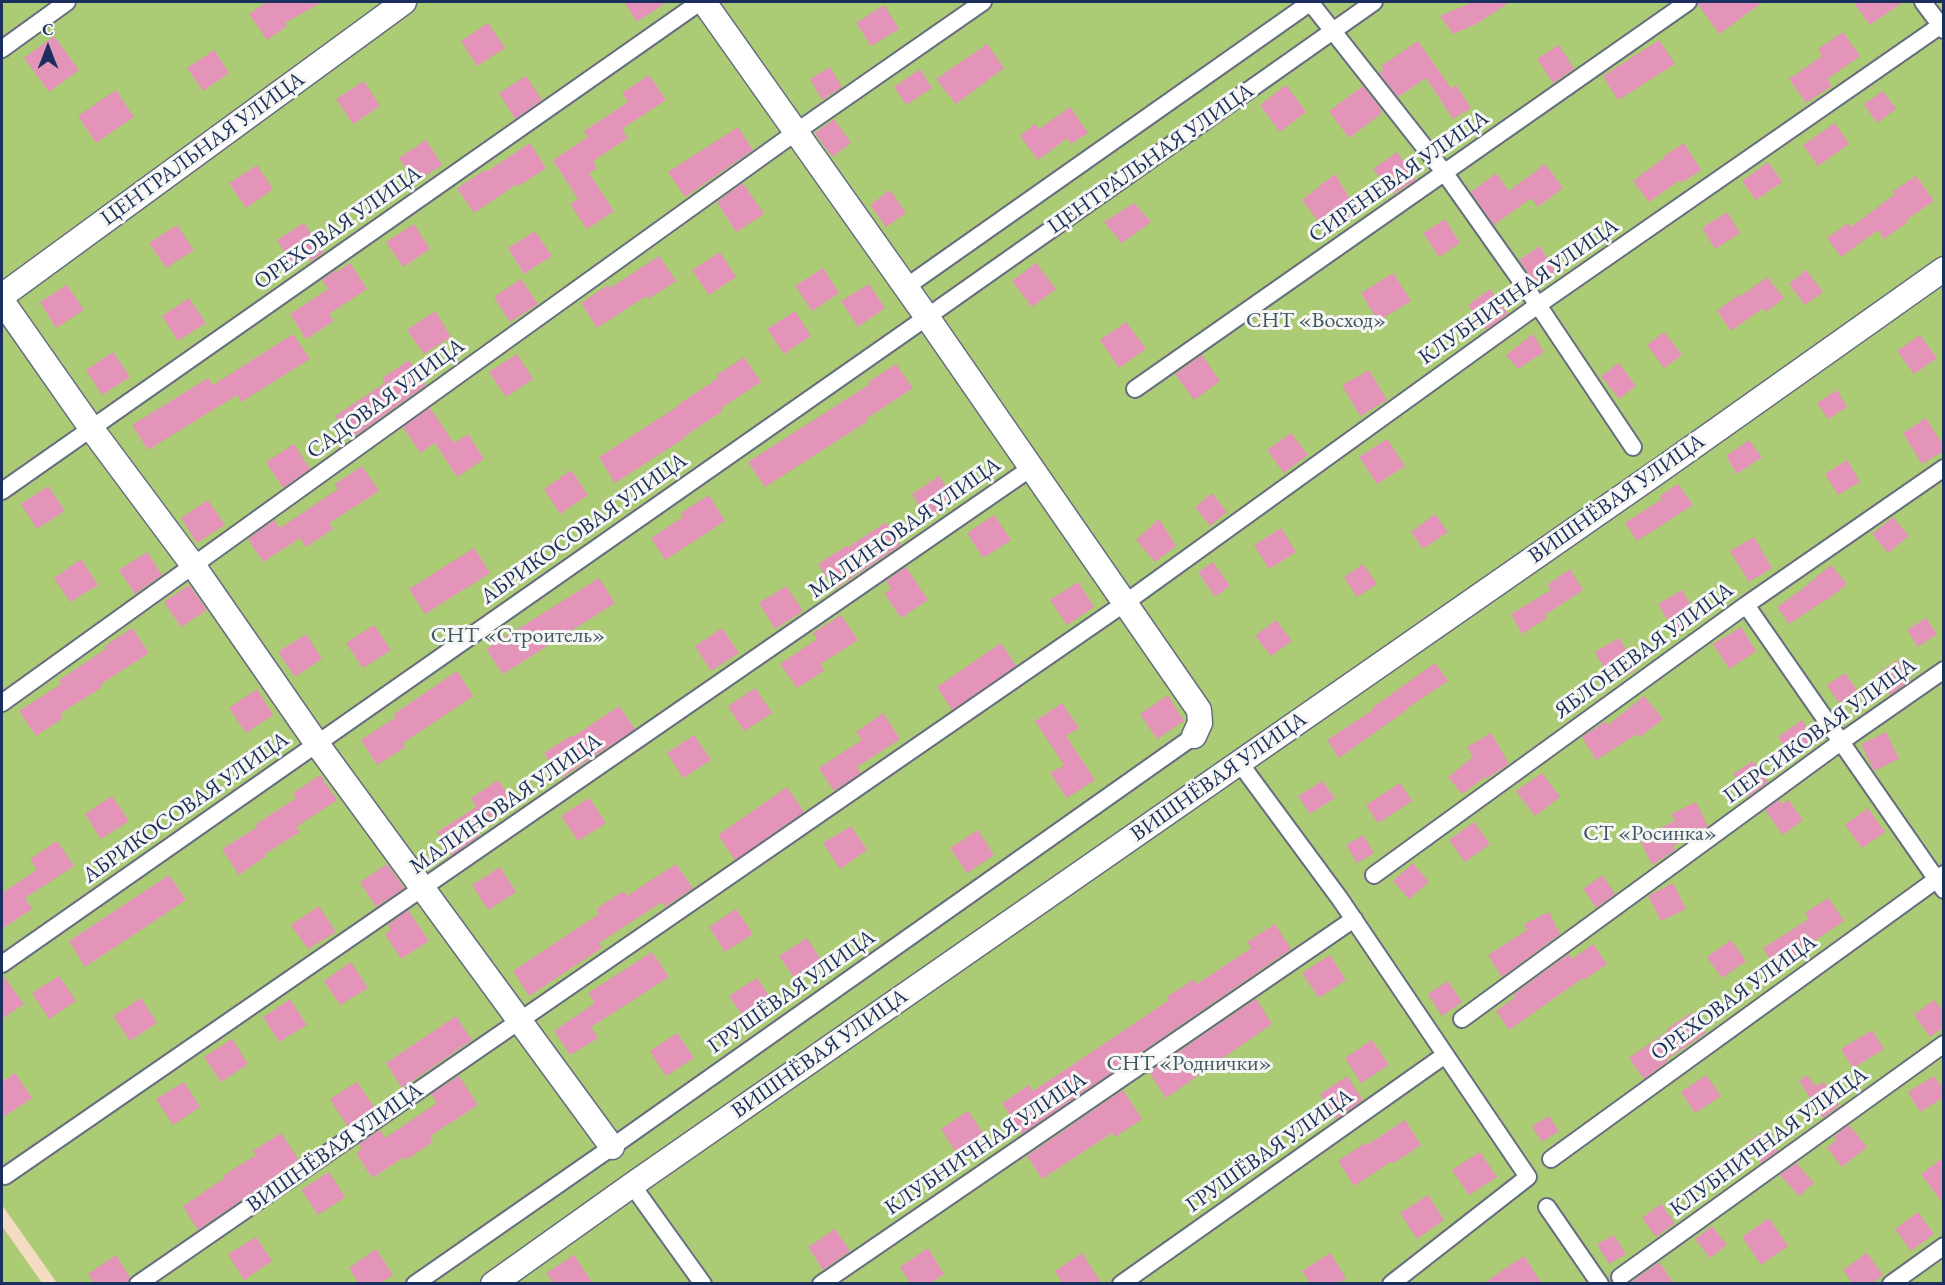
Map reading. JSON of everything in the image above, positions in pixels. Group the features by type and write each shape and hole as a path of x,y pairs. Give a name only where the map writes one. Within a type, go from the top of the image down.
{"street":[{"path":"2,49 67,2"},
{"name":"ЦЕНТРАЛЬНАЯ УЛИЦА","path":"2,296 404,2"},
{"path":"702,2 906,287 1198,710 1200,723 1194,736"},
{"name":"ОРЕХОВАЯ УЛИЦА","path":"2,491 702,2"},
{"path":"796,132 983,2"},
{"path":"1310,2 1444,172 1538,305 1633,447"},
{"name":"ЦЕНТРАЛЬНАЯ УЛИЦА","path":"906,287 1310,2"},
{"name":"ЦЕНТРАЛЬНАЯ УЛИЦА","path":"927,317 1374,2"},
{"name":"СИРЕНЕВАЯ УЛИЦА","path":"1135,389 1688,2"},
{"path":"1923,2 1942,26"},
{"name":"КЛУБНИЧНАЯ УЛИЦА","path":"1125,603 1538,305 1942,26"},
{"name":"САДОВАЯ УЛИЦА","path":"2,704 796,132"},
{"name":"ВИШНЁВАЯ УЛИЦА","path":"493,1284 1646,479 1944,268"},
{"path":"2,300 91,428 193,565 316,744 612,1148"},
{"name":"АБРИКОСОВАЯ УЛИЦА","path":"2,964 927,317"},
{"name":"МАЛИНОВАЯ УЛИЦА","path":"5,1176 1031,468"},
{"name":"ЯБЛОНЕВАЯ УЛИЦА","path":"1374,875 1746,605 1944,468"},
{"name":"ВИШНЁВАЯ УЛИЦА","path":"138,1284 1125,603"},
{"path":"1746,605 1941,881"},
{"name":"ПЕРСИКОВАЯ УЛИЦА","path":"1462,1019 1842,741 1944,670"},
{"name":"ГРУШЁВАЯ УЛИЦА","path":"415,1284 612,1148 1194,736"},
{"path":"1239,762 1353,919 1527,1177 1391,1284"},
{"name":"ОРЕХОВАЯ УЛИЦА","path":"1551,1159 1941,881"},
{"name":"КЛУБНИЧНАЯ УЛИЦА","path":"821,1284 1353,919"},
{"name":"КЛУБНИЧНАЯ УЛИЦА","path":"1620,1277 1944,1044"},
{"name":"ГРУШЁВАЯ УЛИЦА","path":"1121,1284 1445,1055"},
{"path":"632,1185 703,1284"},
{"path":"1548,1207 1600,1284"},
{"path":"1891,1284 1944,1246"}],"green space":[{"path":"2,2 1943,2 1943,1283 57,1283 2,1205"},
{"path":"2,1226 42,1283 2,1283"}],"building":[{"path":"267,2 322,2 285,23 287,26 267,40 249,14"},
{"path":"624,2 667,2 637,22"},
{"path":"1473,2 1510,2 1476,24 1453,34 1440,16"},
{"path":"1698,2 1763,2 1719,34"},
{"path":"1853,2 1903,2 1870,25"},
{"path":"884,5 899,29 871,46 856,23"},
{"path":"488,23 505,48 477,66 461,41"},
{"path":"1843,32 1860,56 1827,79 1832,86 1806,103 1789,79 1822,56 1818,49"},
{"path":"54,36 79,70 49,92 24,58"},
{"path":"1659,40 1675,64 1618,100 1603,76"},
{"path":"1418,41 1451,88 1456,85 1471,108 1453,119 1426,78 1398,97 1379,73 1384,70 1381,66"},
{"path":"987,44 1004,68 956,104 936,79"},
{"path":"1559,45 1574,69 1553,83 1537,59"},
{"path":"214,50 229,73 203,91 187,68"},
{"path":"830,67 842,87 822,100 810,79"},
{"path":"920,69 932,88 906,105 894,87"},
{"path":"649,75 666,100 622,129 628,138 593,161 597,168 589,173 614,211 587,229 570,204 578,199 553,160 588,137 584,131 628,102 622,93"},
{"path":"526,76 542,100 515,119 499,93"},
{"path":"364,81 380,106 353,124 336,99"},
{"path":"1286,85 1306,112 1280,132 1260,105"},
{"path":"1363,86 1382,113 1349,138 1329,111"},
{"path":"116,90 134,117 96,143 78,116"},
{"path":"1883,91 1896,109 1877,123 1864,104"},
{"path":"1070,107 1088,133 1071,144 1067,138 1038,160 1020,136 1035,124 1039,129"},
{"path":"834,119 851,143 832,157 815,133"},
{"path":"1835,123 1849,144 1818,166 1803,145"},
{"path":"738,127 753,150 685,197 668,172"},
{"path":"426,140 442,165 415,183 399,158"},
{"path":"530,143 546,168 519,186 517,184 474,213 457,188"},
{"path":"1684,143 1701,170 1682,183 1680,180 1649,202 1633,181"},
{"path":"1397,152 1416,180 1393,194 1373,169"},
{"path":"1768,162 1782,182 1756,200 1742,181"},
{"path":"1545,164 1563,188 1538,207 1531,198 1494,225 1471,192 1496,173 1509,191"},
{"path":"257,165 273,189 246,208 229,183"},
{"path":"1335,174 1359,214 1327,233 1302,200"},
{"path":"1916,176 1934,201 1906,220 1908,222 1884,239 1878,230 1841,257 1827,238 1848,223 1851,227 1895,194 1893,191"},
{"path":"743,183 764,214 736,232 717,202"},
{"path":"890,190 906,213 886,227 870,205"},
{"path":"1134,203 1151,222 1122,243 1104,222"},
{"path":"1727,212 1740,233 1715,249 1702,228"},
{"path":"1445,219 1460,243 1439,257 1423,233"},
{"path":"304,223 324,252 310,262 307,257 293,266 277,240"},
{"path":"414,224 430,249 403,267 386,242"},
{"path":"177,225 194,250 166,268 149,243"},
{"path":"535,231 552,256 524,274 508,248"},
{"path":"1540,246 1556,272 1537,285 1519,260"},
{"path":"720,252 736,277 709,295 692,270"},
{"path":"659,256 676,281 648,299 646,296 597,328 581,303 608,285 610,288"},
{"path":"350,263 367,289 329,314 334,321 306,339 290,314 328,289 322,280"},
{"path":"1036,263 1056,289 1032,307 1012,281"},
{"path":"823,268 839,293 812,311 795,286"},
{"path":"1806,270 1823,292 1805,305 1789,284"},
{"path":"1393,273 1411,301 1378,321 1361,293"},
{"path":"1767,277 1784,298 1766,312 1763,308 1731,331 1717,311"},
{"path":"521,279 538,304 510,322 494,297"},
{"path":"869,284 885,308 858,327 841,301"},
{"path":"67,285 84,310 56,328 40,302"},
{"path":"1490,289 1508,314 1486,330 1468,305"},
{"path":"189,298 206,323 178,341 162,316"},
{"path":"435,311 451,337 424,354 407,330"},
{"path":"795,311 811,336 784,354 767,329"},
{"path":"1126,322 1146,349 1119,368 1100,340"},
{"path":"1664,332 1682,355 1664,368 1647,345"},
{"path":"293,334 310,359 241,402 237,395 148,450 132,425 208,378 213,385"},
{"path":"1533,334 1544,352 1518,369 1506,355"},
{"path":"1920,335 1937,358 1914,374 1897,351"},
{"path":"113,352 130,377 102,395 86,370"},
{"path":"517,354 533,379 506,397 489,372"},
{"path":"1202,355 1220,381 1194,400 1175,374"},
{"path":"744,357 761,382 721,408 723,411 686,437 615,483 599,457 680,405"},
{"path":"409,360 426,385 351,439 335,416 385,383 382,378"},
{"path":"1619,363 1636,386 1619,399 1601,376"},
{"path":"896,364 913,388 866,419 868,421 765,487 748,462 870,384 868,382"},
{"path":"1369,370 1387,400 1360,416 1342,385"},
{"path":"1837,390 1847,407 1828,419 1817,403"},
{"path":"430,408 454,443 468,434 484,459 457,477 435,443 420,453 403,427"},
{"path":"1926,418 1944,447 1944,451 1922,464 1903,433"},
{"path":"1291,433 1308,455 1284,473 1267,450"},
{"path":"1387,439 1405,466 1377,484 1359,457"},
{"path":"1749,440 1762,457 1737,474 1726,456"},
{"path":"294,444 310,469 283,488 266,462"},
{"path":"1847,460 1860,482 1838,495 1825,474"},
{"path":"362,466 379,491 329,523 333,529 306,547 300,538 263,562 248,539 274,520 280,528 338,489 335,484"},
{"path":"571,470 588,495 560,514 544,489"},
{"path":"939,476 956,501 928,520 912,494"},
{"path":"1678,484 1693,505 1637,541 1625,523 1662,499 1660,496"},
{"path":"48,486 65,511 37,529 21,504"},
{"path":"1212,493 1227,512 1210,526 1195,507"},
{"path":"709,495 725,521 665,560 651,538 683,517 681,513"},
{"path":"208,500 225,525 197,543 181,518"},
{"path":"1435,514 1448,532 1423,549 1411,532"},
{"path":"994,515 1011,540 983,558 967,533"},
{"path":"1893,517 1909,536 1888,553 1872,534"},
{"path":"1159,519 1176,546 1155,562 1136,540"},
{"path":"886,522 901,545 835,589 818,564"},
{"path":"1281,528 1296,552 1269,569 1254,545"},
{"path":"1754,537 1772,568 1749,582 1730,551"},
{"path":"474,548 490,573 425,614 409,589"},
{"path":"147,552 162,575 135,594 119,570"},
{"path":"81,559 98,585 70,602 54,578"},
{"path":"1213,562 1230,586 1215,597 1198,572"},
{"path":"1363,564 1377,584 1357,597 1344,577"},
{"path":"1831,565 1847,584 1826,601 1789,624 1777,607"},
{"path":"906,567 928,600 901,618 884,593 891,589 886,581"},
{"path":"1570,569 1583,590 1545,615 1547,618 1522,634 1511,614 1551,590 1547,585"},
{"path":"599,578 615,603 503,674 486,649"},
{"path":"1078,582 1094,607 1067,625 1050,600"},
{"path":"189,585 207,610 181,627 164,602"},
{"path":"786,586 803,611 775,629 759,603"},
{"path":"1682,590 1701,621 1677,636 1658,604"},
{"path":"841,615 858,640 820,664 824,671 797,688 780,664 817,639 813,633"},
{"path":"1926,618 1937,634 1918,647 1907,630"},
{"path":"1276,620 1292,641 1271,656 1255,636"},
{"path":"374,625 391,650 363,668 346,643"},
{"path":"1741,627 1756,651 1729,669 1713,644"},
{"path":"132,628 149,653 60,714 63,718 36,736 19,711 61,684 59,680 106,649 105,646"},
{"path":"722,628 739,653 711,671 695,646"},
{"path":"306,634 322,659 295,677 278,652"},
{"path":"1619,638 1637,669 1613,683 1595,652"},
{"path":"1001,643 1016,666 952,710 937,687"},
{"path":"1897,660 1911,680 1890,695 1876,675"},
{"path":"1435,663 1448,681 1339,758 1327,740 1373,710 1372,708"},
{"path":"457,671 473,696 403,743 405,747 377,765 361,740 396,717 394,714"},
{"path":"1845,673 1857,690 1839,703 1827,685"},
{"path":"755,688 772,713 744,731 728,706"},
{"path":"257,689 273,715 246,733 229,708"},
{"path":"1168,695 1184,721 1157,739 1140,714"},
{"path":"1644,696 1663,719 1640,737 1637,734 1596,760 1582,737 1606,721 1608,725"},
{"path":"1062,703 1079,728 1066,736 1095,780 1067,798 1050,773 1064,765 1035,721"},
{"path":"619,706 635,729 561,778 544,753 572,735 573,737"},
{"path":"883,713 900,739 857,767 861,773 834,791 819,768 862,740 856,732"},
{"path":"1802,720 1815,739 1791,755 1778,737"},
{"path":"1886,732 1899,759 1874,771 1861,744"},
{"path":"1491,733 1509,764 1486,779 1485,777 1462,794 1448,777 1473,757 1467,747"},
{"path":"694,735 711,760 683,778 667,753"},
{"path":"1753,761 1768,782 1748,797 1733,774"},
{"path":"1542,773 1560,797 1535,816 1516,791"},
{"path":"320,775 337,800 296,827 300,832 265,854 266,856 239,875 222,849 296,798 293,793"},
{"path":"498,780 515,805 476,831 479,836 452,855 437,832 476,807 471,798"},
{"path":"1322,781 1335,798 1310,814 1298,796"},
{"path":"1400,783 1412,801 1378,823 1366,805"},
{"path":"787,787 804,812 735,860 718,835"},
{"path":"112,796 129,821 101,839 85,814"},
{"path":"589,798 606,823 578,841 561,816"},
{"path":"1779,800 1782,804 1788,800 1803,820 1783,835 1765,810"},
{"path":"1696,802 1708,826 1698,834 1673,846 1675,850 1652,865 1639,838 1675,821 1671,814"},
{"path":"1868,808 1885,832 1862,848 1845,825"},
{"path":"1474,822 1490,844 1465,862 1449,840"},
{"path":"851,826 867,850 840,869 823,843"},
{"path":"978,830 994,855 967,873 950,848"},
{"path":"1363,835 1374,853 1357,863 1346,845"},
{"path":"57,841 74,866 25,898 32,909 2,929 2,893 37,870 30,859"},
{"path":"1413,863 1429,882 1409,899 1393,881"},
{"path":"387,864 404,888 376,907 360,882"},
{"path":"676,864 693,888 665,907 662,902 599,943 602,948 529,996 513,971 599,914 596,909 624,891 627,896"},
{"path":"500,867 516,892 488,910 472,885"},
{"path":"169,875 186,900 85,967 69,941"},
{"path":"1602,875 1615,894 1596,908 1583,889"},
{"path":"1673,883 1686,909 1661,921 1648,896"},
{"path":"1828,898 1844,921 1799,951 1802,956 1777,972 1763,948 1809,919 1805,913"},
{"path":"319,906 336,932 308,949 291,925"},
{"path":"736,909 753,934 725,952 709,927"},
{"path":"408,910 429,941 401,959 385,934 391,930 388,925"},
{"path":"1549,912 1560,934 1502,977 1488,955 1527,930 1524,924"},
{"path":"1275,924 1291,949 1022,1134 1002,1103 1029,1085 1033,1091 1169,1000 1167,997 1194,979 1197,984 1251,948 1247,942"},
{"path":"807,938 823,963 796,981 779,956"},
{"path":"1731,940 1746,961 1722,978 1707,957"},
{"path":"1593,944 1607,964 1509,1030 1496,1011 1515,997 1514,994 1569,954 1572,959"},
{"path":"652,952 669,977 591,1027 598,1038 570,1055 554,1031 595,1003 588,993"},
{"path":"1330,955 1346,980 1319,998 1302,973"},
{"path":"351,962 368,988 340,1005 324,981"},
{"path":"2,974 24,1004 2,1019"},
{"path":"59,976 76,1001 49,1019 32,993"},
{"path":"757,978 774,1003 746,1021 729,996"},
{"path":"1448,981 1462,1002 1442,1016 1428,994"},
{"path":"141,998 157,1023 130,1041 113,1016"},
{"path":"290,999 307,1025 279,1042 263,1017"},
{"path":"1256,999 1272,1024 1166,1098 1149,1072"},
{"path":"1934,1000 1944,1012 1944,1027 1930,1037 1914,1015"},
{"path":"1692,1012 1706,1033 1667,1059 1668,1061 1644,1079 1629,1058"},
{"path":"456,1016 472,1040 402,1088 386,1063"},
{"path":"1872,1030 1884,1049 1853,1068 1841,1049"},
{"path":"677,1033 694,1058 666,1076 650,1051"},
{"path":"232,1039 248,1064 221,1082 204,1057"},
{"path":"1372,1040 1389,1065 1361,1083 1345,1058"},
{"path":"15,1073 32,1098 2,1118 2,1082"},
{"path":"1706,1075 1721,1096 1695,1113 1681,1092"},
{"path":"1807,1075 1816,1086 1824,1082 1839,1106 1823,1118 1799,1081"},
{"path":"459,1076 478,1105 430,1136 433,1142 406,1160 404,1157 372,1178 356,1153 362,1149 359,1144 380,1130 385,1138 437,1103 431,1094"},
{"path":"1347,1076 1363,1100 1336,1119 1320,1094"},
{"path":"1934,1076 1944,1091 1944,1097 1920,1112 1908,1092"},
{"path":"184,1082 200,1107 173,1125 156,1099"},
{"path":"357,1082 374,1107 348,1127 330,1099"},
{"path":"1123,1090 1142,1119 1115,1137 1112,1133 1042,1179 1027,1156"},
{"path":"968,1111 985,1136 957,1154 941,1129"},
{"path":"1549,1116 1559,1131 1542,1142 1532,1126"},
{"path":"1405,1120 1421,1145 1354,1186 1338,1161"},
{"path":"1849,1125 1867,1147 1842,1167 1827,1148 1836,1140 1834,1136"},
{"path":"1764,1131 1778,1151 1761,1163 1747,1142"},
{"path":"281,1133 299,1160 198,1230 183,1206 256,1155 253,1151"},
{"path":"1480,1152 1497,1177 1469,1195 1452,1170"},
{"path":"1944,1157 1944,1205 1921,1174"},
{"path":"1796,1163 1814,1183 1799,1196 1780,1175"},
{"path":"329,1172 345,1197 318,1215 301,1190"},
{"path":"1428,1195 1444,1220 1417,1239 1400,1213"},
{"path":"1661,1204 1675,1223 1656,1237 1642,1218"},
{"path":"1918,1212 1934,1234 1911,1251 1895,1229"},
{"path":"1769,1218 1788,1246 1761,1265 1742,1237"},
{"path":"1712,1226 1727,1245 1710,1258 1695,1239"},
{"path":"835,1229 850,1251 823,1270 808,1247"},
{"path":"1614,1235 1626,1254 1609,1264 1597,1244"},
{"path":"256,1237 272,1261 244,1280 228,1254"},
{"path":"928,1248 944,1274 929,1284 911,1284 900,1267"},
{"path":"376,1249 393,1275 379,1284 359,1284 349,1268"},
{"path":"1082,1253 1102,1284 1063,1284 1055,1271"},
{"path":"1330,1253 1346,1278 1338,1284 1311,1284 1302,1271"},
{"path":"1867,1253 1883,1275 1871,1284 1853,1284 1843,1270"},
{"path":"116,1255 130,1277 128,1284 95,1284 88,1274"},
{"path":"574,1255 593,1284 554,1284 546,1273"},
{"path":"1524,1256 1542,1284 1482,1284"},
{"path":"1659,1262 1674,1284 1629,1284"}],"park label":[{"name":"СНТ «Восход»","path":"1316,321"},
{"name":"СНТ «Строитель»","path":"518,636"},
{"name":"СТ «Росинка»","path":"1650,834"},
{"name":"СНТ «Роднички»","path":"1189,1064"}]}
